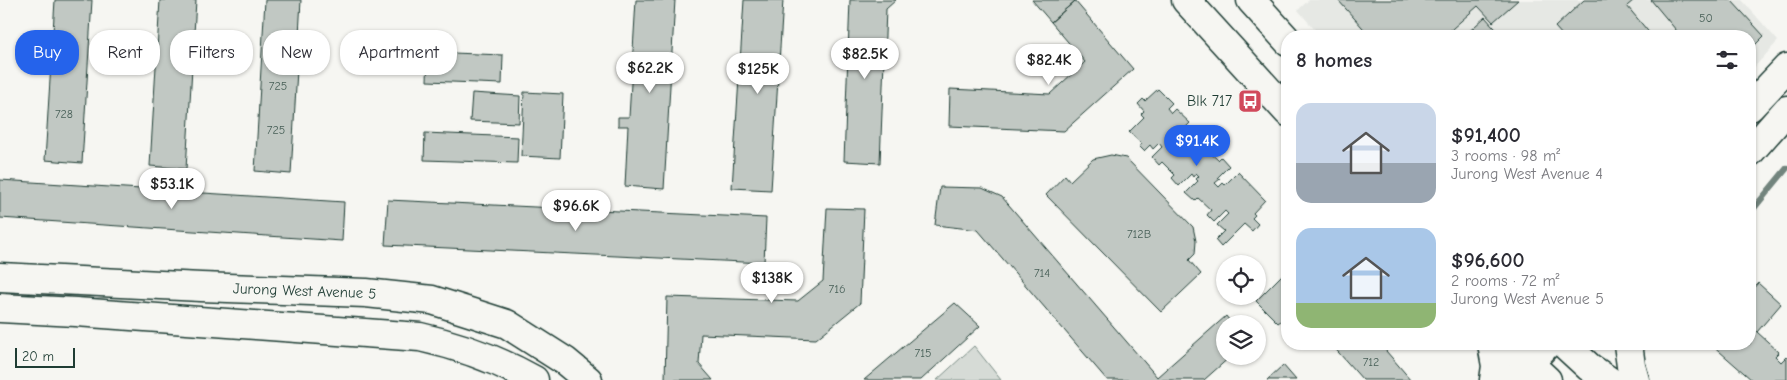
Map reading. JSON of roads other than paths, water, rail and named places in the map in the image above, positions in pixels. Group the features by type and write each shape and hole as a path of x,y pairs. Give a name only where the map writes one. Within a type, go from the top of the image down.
{"street":[{"path":"1186,0 1281,104"},
{"path":"1251,0 1281,33"},
{"path":"1756,101 1787,68"},
{"path":"1756,145 1787,110"},
{"name":"Jurong West Avenue 5","path":"0,277 366,293 432,300 507,324 565,361 588,380"},
{"path":"0,308 420,337 451,344 489,358 534,380"},
{"path":"1493,350 1496,366 1494,380"},
{"path":"1512,350 1530,374 1544,350"},
{"path":"1554,380 1573,350"},
{"path":"1577,350 1588,367 1608,380"},
{"path":"1629,350 1635,380"}],"waterway":[{"path":"1756,206 1787,168"}],"place":[{"name":"Blk 717","path":"1250,101"}]}
